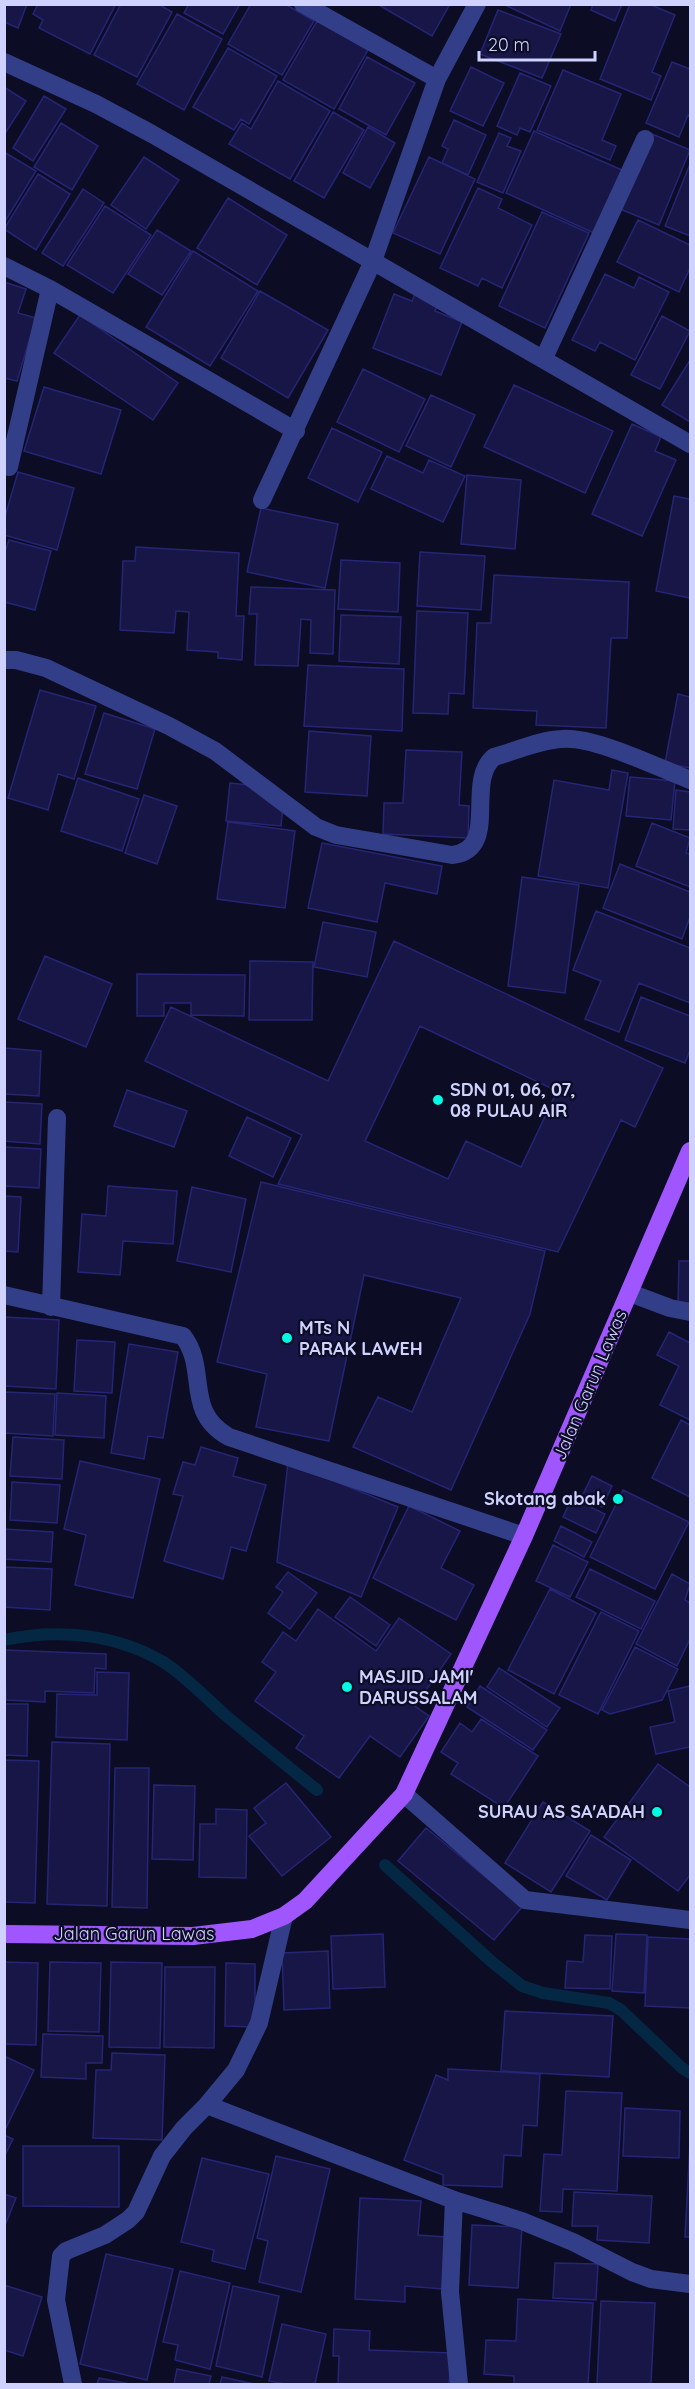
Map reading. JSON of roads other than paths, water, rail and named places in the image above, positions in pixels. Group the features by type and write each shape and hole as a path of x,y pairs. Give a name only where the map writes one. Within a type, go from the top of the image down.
{"main road":[{"name":"Jalan Garun Lawas","path":"4,1934 193,1936 252,1929 284,1916 305,1901 326,1881 404,1794 525,1536 690,1151"}],"street":[{"path":"303,4 437,79"},
{"path":"262,501 373,261 437,79 477,4"},
{"path":"4,62 96,104 143,129 690,444"},
{"path":"544,358 645,139"},
{"path":"4,266 50,289 296,430"},
{"path":"9,467 50,289"},
{"path":"4,660 16,660 46,668 169,726 215,751 316,827 352,838 452,855 468,851 477,840 482,776 488,762 494,757 563,738 588,741 690,780"},
{"path":"51,1307 57,1118"},
{"path":"630,1293 670,1308 690,1312"},
{"path":"4,1295 183,1336 192,1352 201,1405 206,1417 219,1432 525,1536"},
{"path":"404,1794 525,1900 690,1920"},
{"path":"73,2385 56,2300 62,2256 117,2228 136,2212 162,2156 236,2070 259,2023 284,1916"},
{"path":"207,2105 454,2200 522,2221 573,2242 632,2272 651,2279 690,2284"},
{"path":"454,2200 450,2292 459,2385"}],"waterway":[{"path":"4,1640 25,1636 66,1634 107,1640 147,1653 180,1674 224,1714 317,1790"},
{"path":"385,1865 492,1962 522,1986 543,1993 609,2003 621,2010 690,2073"}],"place":[{"name":"SDN 01, 06, 07, 08 PULAU AIR","path":"438,1100"},
{"name":"MTs N PARAK LAWEH","path":"287,1338"},
{"name":"Skotang abak","path":"618,1499"},
{"name":"MASJID JAMI' DARUSSALAM","path":"347,1687"},
{"name":"SURAU AS SA'ADAH","path":"657,1812"}]}
